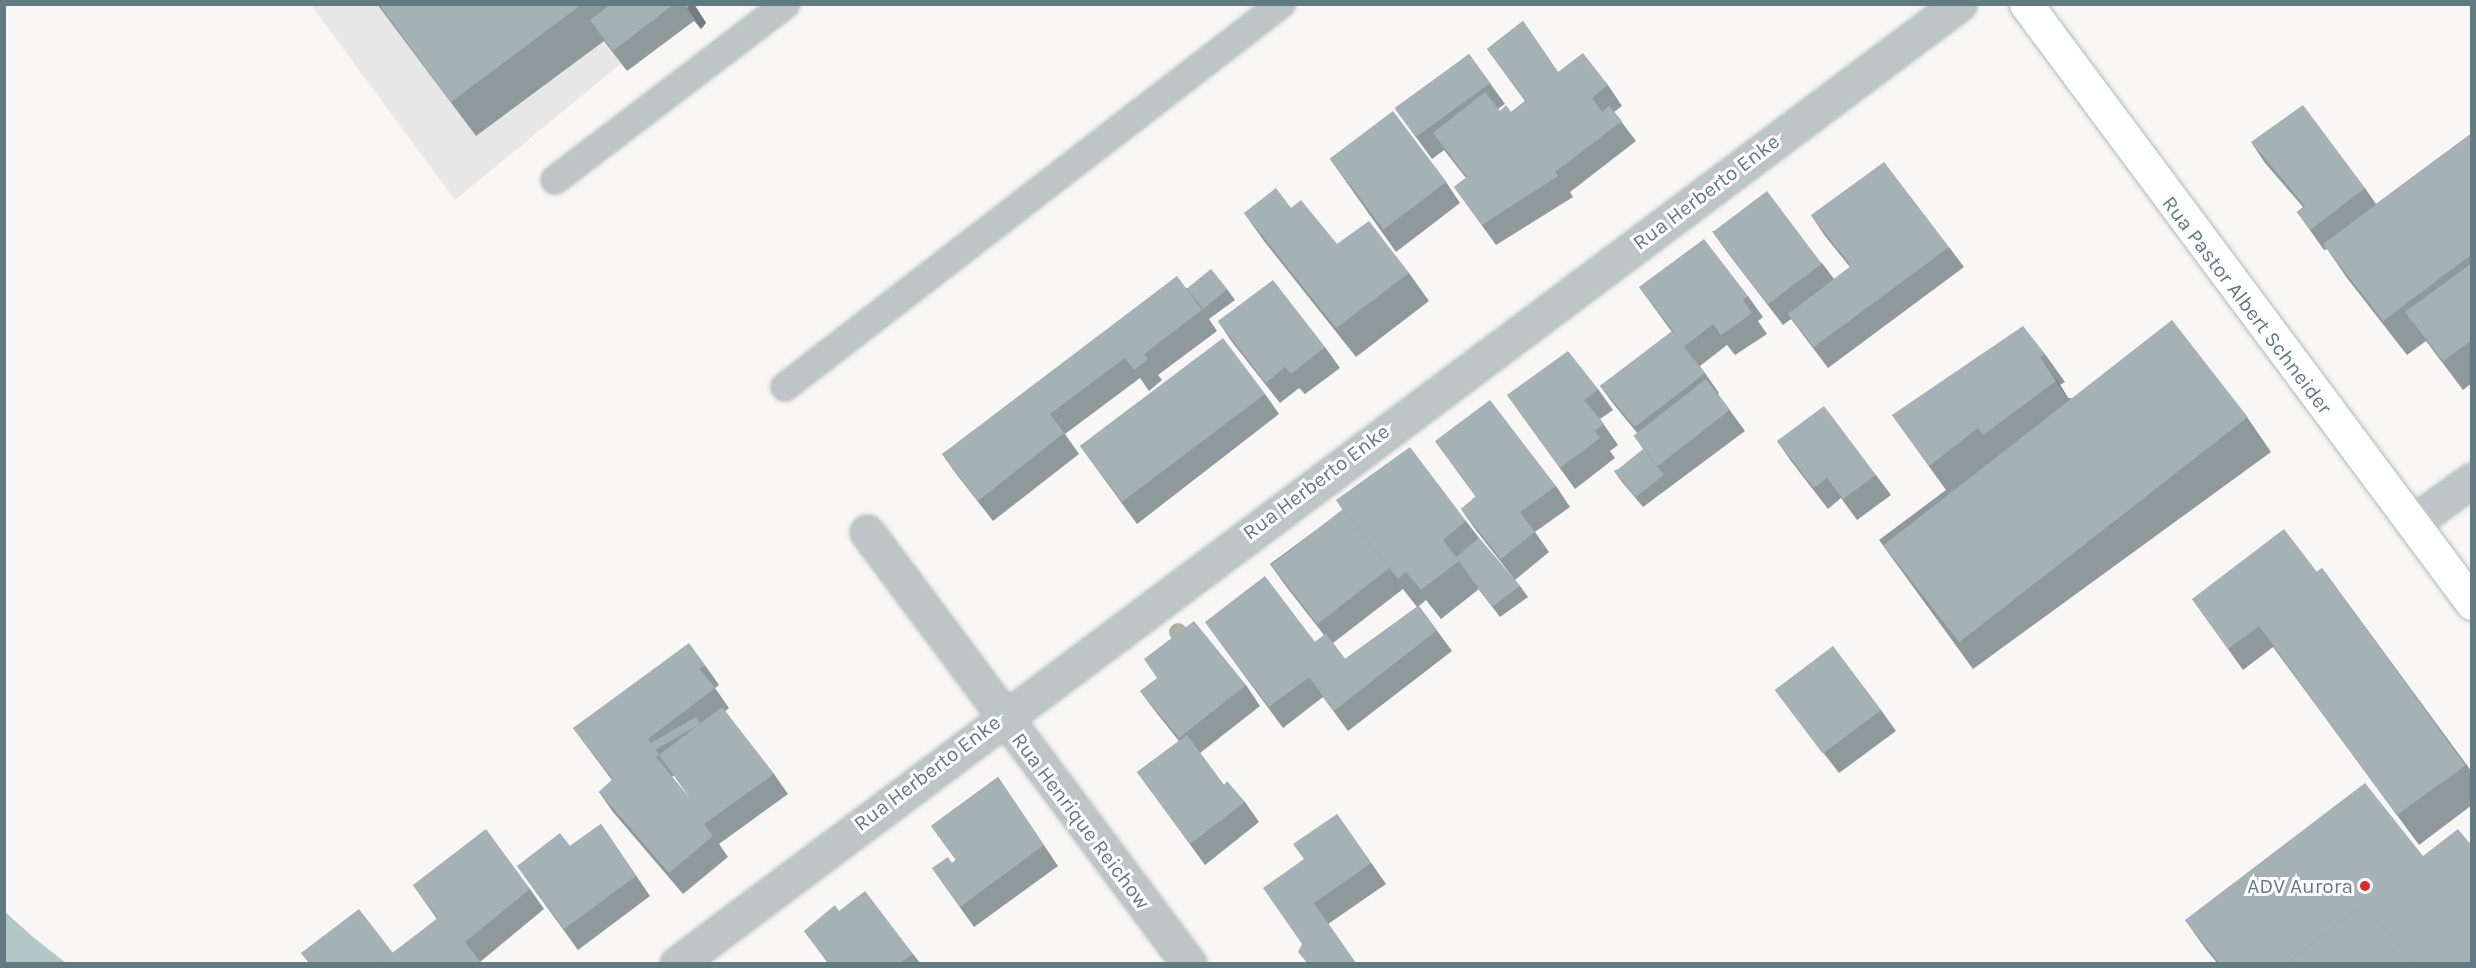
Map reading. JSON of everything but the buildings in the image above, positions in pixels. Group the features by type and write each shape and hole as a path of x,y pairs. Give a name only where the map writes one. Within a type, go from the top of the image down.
{"main road":[{"name":"Rua Pastor Albert Schneider","path":"2026,4 2472,603"}],"street":[{"name":"Rua Herberto Enke","path":"677,963 1001,716 1959,4"},
{"path":"2412,523 2472,480"},
{"name":"Rua Henrique Reichow","path":"867,532 1001,716 1189,963"}],"lane":[{"path":"555,180 786,4"},
{"path":"785,387 1281,4"}],"shaded area":[{"path":"311,5 692,5 455,200"},
{"path":"4,911 33,937 66,963 5,963"}],"place":[{"name":"ADV Aurora","path":"2365,886"}]}
